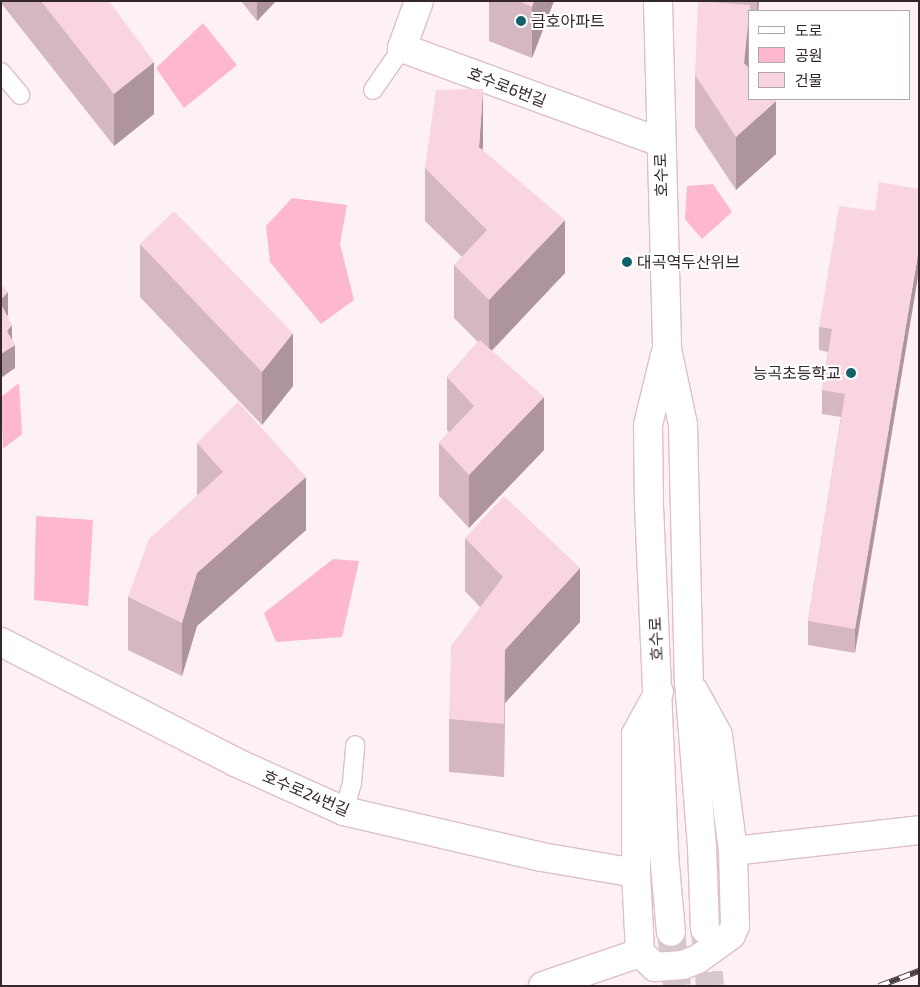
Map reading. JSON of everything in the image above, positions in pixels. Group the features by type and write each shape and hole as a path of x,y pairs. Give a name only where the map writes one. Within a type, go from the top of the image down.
{"main road":[{"path":"402,48 420,1"},
{"name":"호수로","path":"658,1 660,142 667,349 683,424 689,682 702,847 705,929"},
{"name":"호수로6번길","path":"402,48 660,142"},
{"name":"호수로","path":"667,349 648,425 664,854 671,932"},
{"name":"호수로24번길","path":"1,642 236,762 344,811 542,857 636,873"},
{"path":"659,692 636,734 636,873 640,953 655,967 683,965 698,959 731,935 734,926 733,851 718,735 689,682"},
{"path":"733,851 919,830"},
{"path":"543,986 640,953"}],"lane":[{"path":"373,90 402,48"},
{"path":"1,72 20,96"},
{"path":"344,811 352,784 355,745"}],"green space":[{"path":"203,23 237,65 184,108 156,68"},
{"path":"713,184 732,212 702,239 685,219 687,186"},
{"path":"292,198 347,205 340,244 354,300 321,324 270,262 266,226"},
{"path":"19,383 22,434 3,449 1,397"},
{"path":"36,516 93,520 88,606 34,600"},
{"path":"333,559 359,561 342,637 276,642 264,613"}],"building":[{"path":"41,1 109,1 154,62 114,94"},
{"path":"519,1 534,1 532,7"},
{"path":"698,1 750,5 744,63 748,67 748,100 776,101 736,137 695,75"},
{"path":"483,89 479,147 565,220 489,300 454,265 487,230 425,168 436,90"},
{"path":"879,182 919,189 919,248 855,629 808,621 845,394 822,390 832,329 819,327 839,206 875,211"},
{"path":"174,211 293,333 262,372 140,244"},
{"path":"1,284 8,292 1,299"},
{"path":"1,304 12,325 7,331 15,345 1,354"},
{"path":"480,340 544,397 469,475 439,443 474,406 447,377"},
{"path":"238,402 306,477 197,573 182,623 128,597 149,539 223,472 197,443"},
{"path":"504,496 580,568 505,650 504,724 449,719 451,646 503,577 465,538"}],"tunnel":[{"path":"705,930 710,986"},
{"path":"671,932 677,986"}],"railway":[{"path":"879,986 919,971"}],"place":[{"name":"금호아파트","path":"521,21"},
{"name":"대곡역두산위브","path":"627,262"},
{"name":"능곡초등학교","path":"851,373"}]}
